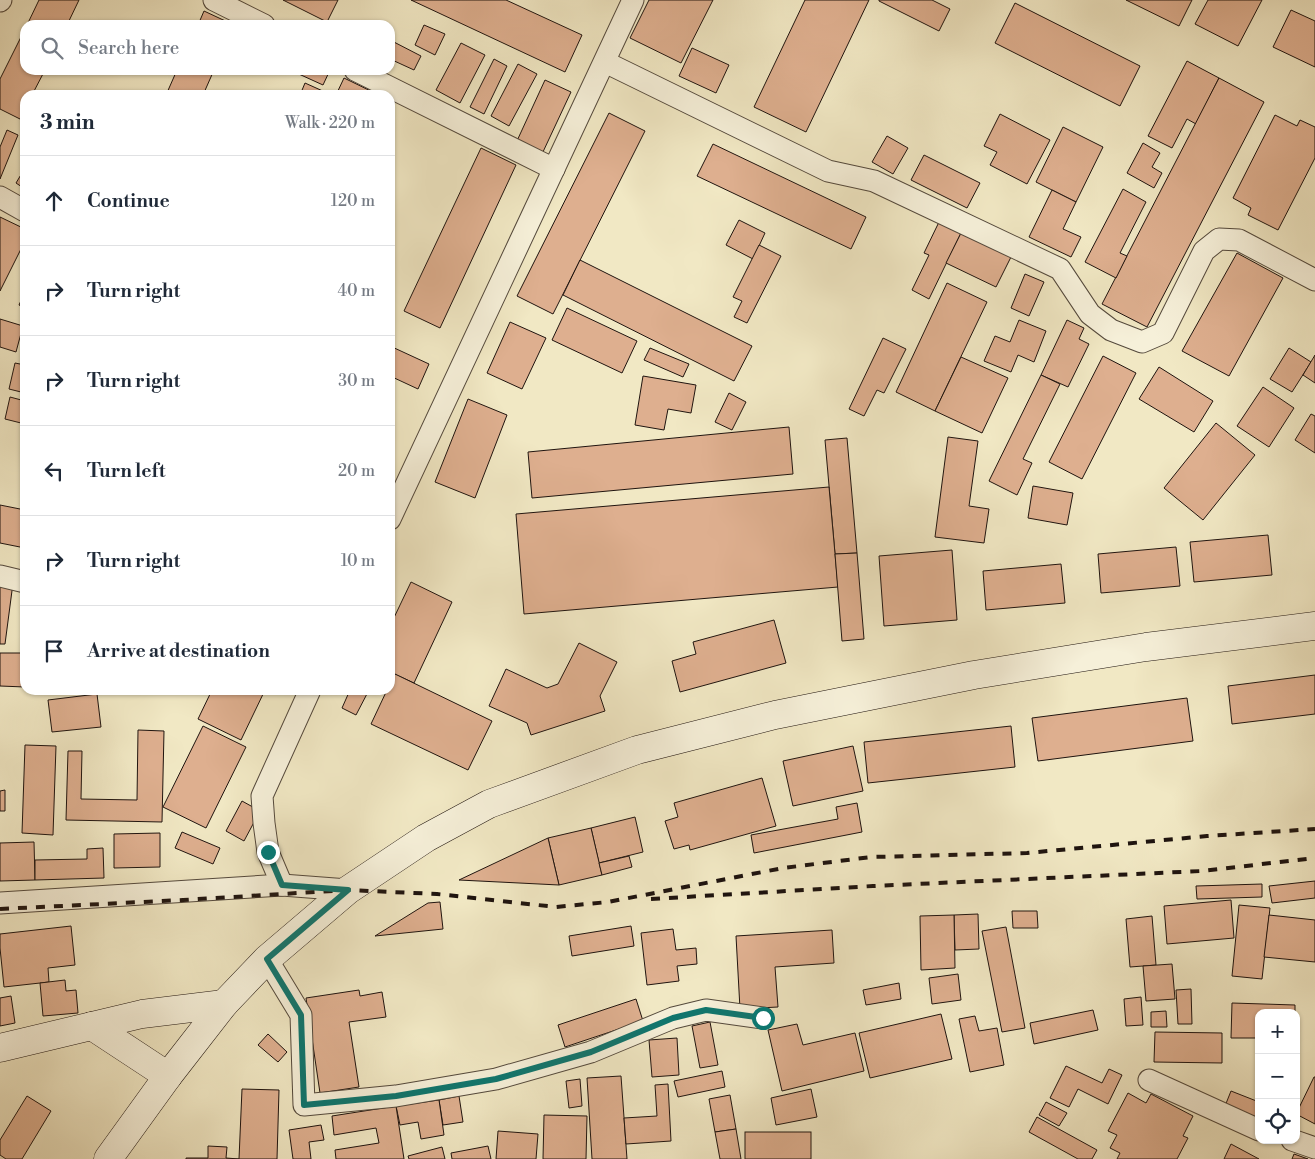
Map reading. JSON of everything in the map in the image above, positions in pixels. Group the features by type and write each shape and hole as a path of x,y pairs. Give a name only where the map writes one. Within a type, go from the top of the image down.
{"main road":[{"path":"108,1159 168,1076 224,1004 267,959 348,890 426,838 489,804 636,750 775,715 974,675 1146,647 1315,626"},
{"path":"0,1048 142,1014 224,1004"},
{"path":"92,1026 168,1076"}],"street":[{"path":"214,0 254,20"},
{"path":"395,508 633,0"},
{"path":"604,62 828,170 874,181 1060,269 1090,314 1111,330 1142,342 1163,333 1204,251 1219,239 1239,240 1315,280"},
{"path":"364,75 394,90"},
{"path":"395,90 554,169"},
{"path":"0,197 20,208"},
{"path":"0,576 20,581"},
{"path":"282,885 268,852 262,796 308,695"},
{"path":"0,903 282,885 348,890"},
{"path":"267,959 301,1015 304,1105 396,1096 496,1079 591,1052 673,1018 706,1010 763,1018"},
{"path":"1149,1080 1255,1128"},
{"path":"1300,1143 1315,1148"}],"building":[{"path":"39,0 79,0 69,20 29,20"},
{"path":"283,0 338,0 328,20 323,20"},
{"path":"411,0 506,0 582,35 565,72"},
{"path":"649,0 713,0 681,63 630,38"},
{"path":"805,0 869,0 806,132 754,107"},
{"path":"879,0 932,0 950,9 939,31"},
{"path":"1126,0 1192,0 1179,26"},
{"path":"1208,0 1262,0 1238,46 1195,24"},
{"path":"1015,3 1140,66 1120,106 995,43"},
{"path":"1291,10 1315,21 1315,67 1273,47"},
{"path":"204,11 223,20 200,20"},
{"path":"424,25 445,34 435,55 415,45"},
{"path":"20,39 20,75 42,75 35,90 20,90 20,119 0,109 0,79"},
{"path":"395,43 421,56 414,70 395,61"},
{"path":"461,43 485,55 460,103 436,90"},
{"path":"692,48 729,65 716,93 679,76"},
{"path":"494,59 507,66 484,114 470,107"},
{"path":"1187,61 1219,78 1196,124 1187,119 1172,148 1148,136"},
{"path":"518,64 537,74 509,126 491,116"},
{"path":"175,75 212,75 205,90 168,90"},
{"path":"301,75 328,75 323,85"},
{"path":"344,78 369,90 338,90"},
{"path":"1219,78 1264,102 1147,327 1102,304"},
{"path":"545,80 571,92 542,154 516,143"},
{"path":"305,83 321,90 302,90"},
{"path":"609,113 645,131 553,314 517,296"},
{"path":"1000,114 1050,140 1027,184 990,165 997,152 984,146"},
{"path":"1275,115 1297,126 1300,120 1315,127 1315,158 1278,230 1248,215 1251,208 1233,198"},
{"path":"1063,127 1103,147 1076,202 1036,182"},
{"path":"7,130 18,135 0,179 0,147"},
{"path":"887,136 908,148 893,174 872,162"},
{"path":"1143,143 1160,153 1152,167 1162,173 1154,188 1127,173"},
{"path":"713,144 866,217 851,249 697,176"},
{"path":"481,148 516,165 440,328 404,311"},
{"path":"924,155 980,183 967,208 911,180"},
{"path":"20,176 20,186 16,183"},
{"path":"1123,189 1146,202 1120,253 1127,256 1116,278 1085,262"},
{"path":"1052,190 1076,202 1063,229 1081,237 1071,257 1029,237"},
{"path":"0,217 20,227 20,251 0,291"},
{"path":"739,220 765,233 753,259 726,245"},
{"path":"939,222 961,233 929,299 912,290 929,255 924,253"},
{"path":"961,233 1011,257 996,287 946,263"},
{"path":"759,245 781,256 747,323 734,317 742,301 733,297"},
{"path":"1237,253 1283,278 1229,376 1182,351"},
{"path":"580,260 752,346 734,381 563,295"},
{"path":"1025,274 1044,282 1029,316 1011,308"},
{"path":"947,283 987,302 935,411 896,392"},
{"path":"567,308 637,341 622,373 552,340"},
{"path":"0,319 20,325 20,337 16,352 0,347"},
{"path":"1019,320 1046,331 1034,362 1018,355 1011,372 984,361 995,336 1010,342"},
{"path":"1067,320 1084,328 1079,339 1089,344 1068,387 1041,375"},
{"path":"510,322 546,338 522,389 487,373"},
{"path":"883,338 906,349 884,393 877,390 864,416 849,409"},
{"path":"395,348 429,364 418,389 395,378"},
{"path":"650,348 689,364 683,377 644,360"},
{"path":"1289,348 1311,362 1292,392 1270,379"},
{"path":"1315,355 1315,383 1303,375"},
{"path":"1103,356 1136,373 1082,479 1049,462"},
{"path":"961,357 1008,378 982,433 935,411"},
{"path":"15,363 20,364 20,392 9,389"},
{"path":"1159,367 1213,401 1194,432 1139,399"},
{"path":"1041,375 1060,384 1023,459 1032,463 1017,495 989,481"},
{"path":"643,376 696,385 691,413 668,409 664,430 635,425"},
{"path":"1263,387 1294,408 1269,447 1237,426"},
{"path":"729,393 746,402 732,430 715,422"},
{"path":"10,397 20,400 20,423 5,419"},
{"path":"468,399 507,415 475,498 435,482"},
{"path":"1311,414 1315,416 1315,453 1295,440"},
{"path":"1216,423 1255,455 1203,520 1164,488"},
{"path":"789,427 793,474 532,498 528,452"},
{"path":"948,437 978,441 969,506 989,509 984,543 935,537"},
{"path":"847,438 857,553 835,554 825,440"},
{"path":"1033,486 1073,493 1067,525 1028,518"},
{"path":"829,487 838,587 524,614 516,514"},
{"path":"0,505 20,509 20,547 0,543"},
{"path":"1268,535 1272,575 1194,582 1190,542"},
{"path":"1176,547 1180,586 1101,593 1098,554"},
{"path":"952,550 957,620 884,626 879,556"},
{"path":"857,553 864,639 842,641 835,554"},
{"path":"1061,564 1065,603 986,610 983,571"},
{"path":"0,581 13,583 5,644 0,644"},
{"path":"411,582 452,602 414,683 395,674 395,616"},
{"path":"774,620 786,663 680,692 672,661 696,654 693,642"},
{"path":"579,643 617,662 600,696 605,711 531,735 527,723 489,706 506,669 547,688 558,684"},
{"path":"0,653 20,653 20,687 0,686"},
{"path":"395,674 492,721 468,770 371,724 385,695 395,695"},
{"path":"1315,675 1315,714 1232,724 1228,686"},
{"path":"97,695 101,727 52,732 48,700"},
{"path":"210,695 263,695 241,740 198,719"},
{"path":"348,695 366,695 356,715 342,708"},
{"path":"1187,698 1193,741 1038,761 1032,718"},
{"path":"203,726 246,747 206,828 163,807"},
{"path":"1011,726 1015,767 868,783 864,742"},
{"path":"138,730 164,731 162,822 66,820 68,751 82,751 81,799 137,800"},
{"path":"25,745 56,746 53,835 22,833"},
{"path":"853,746 863,791 793,806 783,761"},
{"path":"762,778 776,826 690,850 689,845 674,849 665,821 678,817 674,803"},
{"path":"5,790 5,811 0,811 0,791"},
{"path":"242,801 260,811 244,841 226,831"},
{"path":"857,803 862,832 754,853 751,835 838,819 836,807"},
{"path":"635,817 643,852 599,863 591,828"},
{"path":"591,828 602,875 559,885 548,838"},
{"path":"182,832 220,848 213,864 175,848"},
{"path":"160,833 160,867 114,868 114,834"},
{"path":"548,838 559,885 459,880"},
{"path":"34,842 35,880 0,881 0,843"},
{"path":"103,848 104,878 35,880 35,860 87,859 87,849"},
{"path":"629,856 632,867 602,875 599,863"},
{"path":"1315,881 1315,898 1272,903 1269,886"},
{"path":"1262,884 1262,897 1197,899 1196,886"},
{"path":"1231,900 1234,938 1167,944 1164,906"},
{"path":"440,902 443,929 375,936 428,903"},
{"path":"1239,905 1270,908 1262,979 1232,976"},
{"path":"1012,911 1037,911 1038,928 1013,928"},
{"path":"978,914 979,949 955,950 954,915"},
{"path":"954,915 955,968 921,970 920,916"},
{"path":"1269,915 1315,920 1315,962 1264,957"},
{"path":"1152,916 1156,965 1130,967 1126,919"},
{"path":"71,926 75,965 48,968 49,982 4,987 0,934"},
{"path":"631,926 634,946 572,956 569,936"},
{"path":"1006,927 1025,1028 1002,1032 982,931"},
{"path":"673,929 676,950 696,948 697,964 677,966 679,981 647,985 641,933"},
{"path":"832,930 834,963 775,967 778,1007 740,1009 736,936"},
{"path":"1172,964 1175,999 1146,1001 1143,966"},
{"path":"958,974 961,1000 932,1004 929,978"},
{"path":"65,980 66,991 76,990 78,1013 43,1016 40,983"},
{"path":"899,983 901,999 866,1005 863,990"},
{"path":"1191,989 1192,1024 1178,1024 1176,990"},
{"path":"359,990 360,996 382,992 386,1017 349,1022 359,1087 320,1093 306,998"},
{"path":"11,996 15,1023 0,1026 0,998"},
{"path":"1141,997 1143,1025 1126,1026 1124,999"},
{"path":"636,999 643,1021 565,1047 558,1025"},
{"path":"1232,1003 1295,1005 1295,1009 1255,1009 1255,1038 1231,1038"},
{"path":"1093,1010 1098,1030 1034,1044 1030,1023"},
{"path":"1166,1011 1167,1027 1151,1027 1151,1012"},
{"path":"941,1014 952,1059 870,1078 859,1033"},
{"path":"975,1016 979,1031 997,1028 1004,1065 970,1072 959,1019"},
{"path":"710,1022 718,1065 700,1068 692,1026"},
{"path":"797,1024 803,1045 855,1033 864,1071 782,1091 768,1030"},
{"path":"1155,1032 1222,1033 1222,1063 1154,1062"},
{"path":"268,1034 287,1052 278,1062 258,1045"},
{"path":"677,1038 679,1075 652,1077 649,1040"},
{"path":"1066,1066 1102,1083 1109,1069 1122,1075 1108,1104 1078,1089 1069,1107 1050,1098"},
{"path":"722,1071 725,1087 678,1097 674,1081"},
{"path":"621,1076 627,1159 592,1159 587,1078"},
{"path":"1315,1077 1315,1124 1300,1116 1300,1106"},
{"path":"580,1079 582,1106 569,1108 566,1081"},
{"path":"668,1084 671,1141 626,1144 624,1118 657,1116 655,1085"},
{"path":"242,1089 279,1090 277,1159 239,1159"},
{"path":"811,1089 817,1117 776,1125 771,1098"},
{"path":"1231,1091 1255,1100 1255,1117 1225,1106"},
{"path":"1128,1093 1146,1103 1151,1094 1193,1116 1183,1136 1188,1138 1177,1159 1117,1159 1120,1153 1110,1148 1117,1135 1108,1131"},
{"path":"730,1095 736,1129 715,1132 709,1099"},
{"path":"27,1096 51,1111 22,1159 6,1159 0,1155 0,1140"},
{"path":"459,1096 463,1122 443,1125 439,1100"},
{"path":"439,1100 444,1135 421,1139 418,1122 400,1125 396,1106"},
{"path":"1046,1102 1067,1113 1059,1126 1039,1115"},
{"path":"396,1106 404,1159 336,1159 335,1150 379,1143 376,1128 334,1135 332,1116"},
{"path":"544,1115 587,1116 586,1159 543,1159"},
{"path":"1037,1117 1097,1150 1092,1159 1078,1159 1029,1132"},
{"path":"321,1125 324,1140 309,1142 311,1159 293,1159 289,1130"},
{"path":"736,1129 741,1159 720,1159 715,1132"},
{"path":"498,1131 538,1134 536,1159 496,1159"},
{"path":"745,1132 811,1132 811,1159 745,1159"},
{"path":"1231,1144 1259,1159 1224,1159"},
{"path":"208,1146 227,1147 226,1158 239,1159 186,1158 208,1158"},
{"path":"488,1146 491,1159 452,1159 451,1153"},
{"path":"442,1147 445,1159 409,1159 408,1156"},
{"path":"1294,1154 1308,1159 1292,1159"}],"railway":[{"path":"0,909 348,890 437,894 556,907 608,902 783,868 871,857 1027,853 1207,836 1315,829"},
{"path":"651,899 873,886 1202,871 1315,858"}],"route":[{"path":"268,852 282,885 348,890 267,959 301,1015 304,1105 396,1096 496,1079 591,1052 673,1018 706,1010 763,1018"}]}
